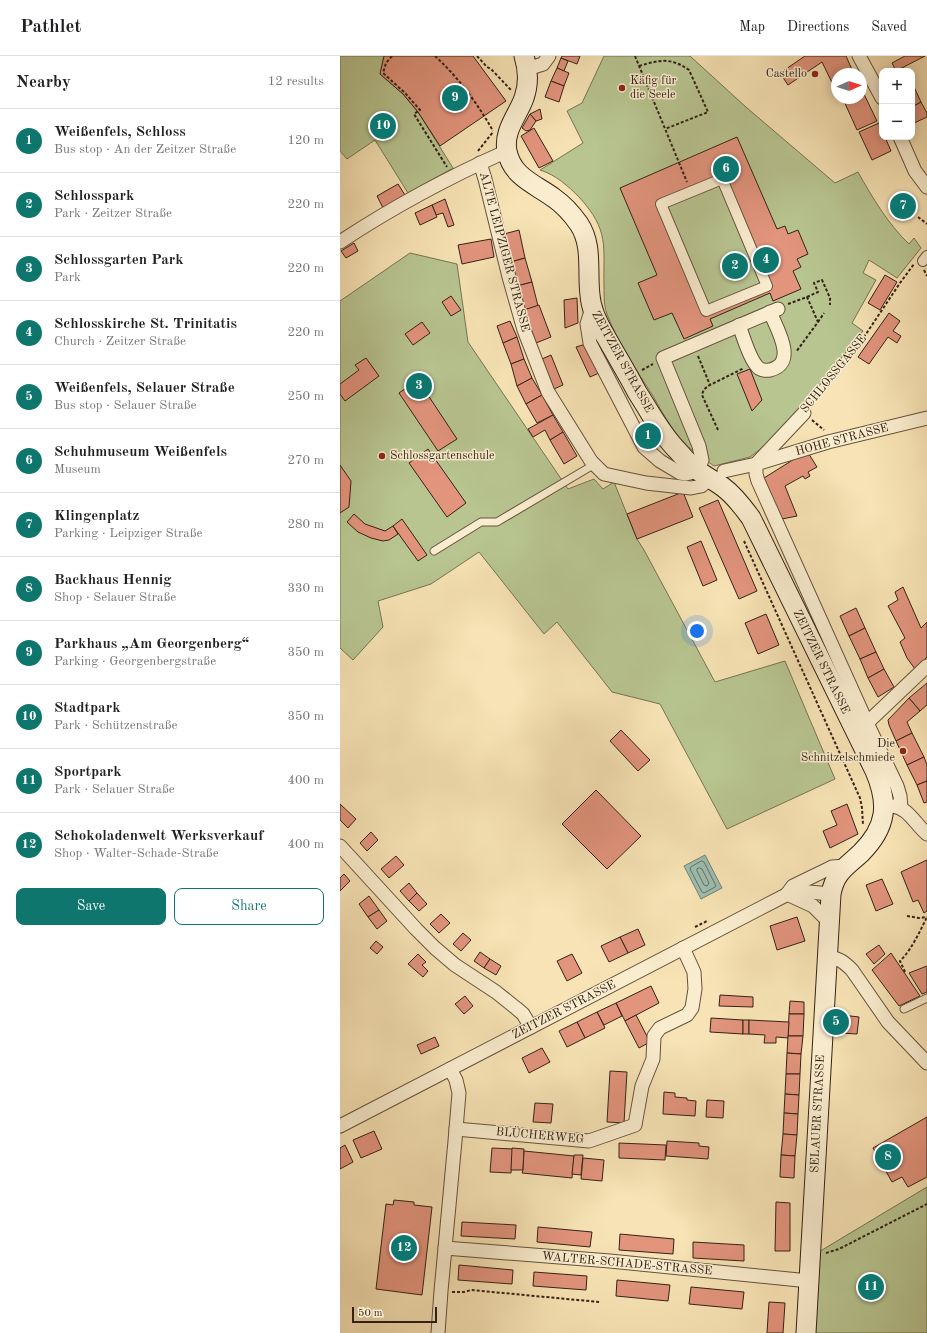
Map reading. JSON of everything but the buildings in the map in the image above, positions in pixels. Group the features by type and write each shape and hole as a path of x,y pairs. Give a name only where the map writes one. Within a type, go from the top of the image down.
{"main road":[{"path":"507,151 506,138 508,131 525,96 527,84 526,62"},
{"name":"ZEITZER STRASSE","path":"507,151 510,162 519,175 563,205 580,226 585,237 589,253 590,294 592,308 606,337 666,439 710,474 729,492 751,518 861,727 882,788 892,807 881,821 874,838 860,854 845,866 835,880 831,894"},
{"name":"SELAUER STRASSE","path":"806,1333 831,894"}],"street":[{"path":"526,62 543,64 549,56"},
{"path":"859,56 879,93"},
{"path":"901,140 915,171 925,180"},
{"path":"340,242 362,227 417,196 480,163 507,151"},
{"name":"ALTE LEIPZIGER STRASSE","path":"480,163 508,277 524,330 548,392 595,464 604,474 646,483 684,488 702,486 710,474"},
{"path":"722,179 767,286 706,311 662,204 691,192 722,179"},
{"path":"739,325 755,364 760,369 767,371 782,364 785,356 774,310 739,325 663,358 699,446 702,460 710,474 756,464"},
{"name":"SCHLOSSGASSE","path":"756,464 804,413"},
{"name":"HOHE STRASSE","path":"756,464 828,442 927,418"},
{"name":"ZEITZER STRASSE","path":"756,464 758,481 861,727"},
{"path":"861,727 927,666"},
{"path":"892,807 906,811 927,834"},
{"path":"340,846 435,948 455,965 496,992 516,1008 523,1014 531,1027"},
{"name":"ZEITZER STRASSE","path":"788,894 793,886 832,867 845,866"},
{"name":"ZEITZER STRASSE","path":"340,1126 788,894 798,891 831,894"},
{"path":"788,894 813,906 830,922"},
{"name":"BLÜCHERWEG","path":"456,1129 589,1141 635,1125 642,1086 652,1058 654,1036 660,1028 687,1015 692,1008 695,989 694,972 683,948"},
{"path":"827,958 840,959 852,970 888,1022 927,1063"},
{"path":"438,1333 459,1093 456,1080 450,1069"},
{"name":"WALTER-SCHADE-STRASSE","path":"445,1248 610,1261 809,1281"}],"lane":[{"path":"434,551 481,522 497,522 595,464"},
{"path":"904,1008 927,998"}],"path":[{"path":"392,56 386,63 383,73 405,93 420,110 414,114 454,177"},
{"path":"436,56 462,85 493,131"},
{"path":"476,56 487,67 491,68 511,90"},
{"path":"635,56 691,192"},
{"path":"639,66 665,60 689,70 708,112 665,129"},
{"path":"918,217 927,224"},
{"name":"SCHLOSSGASSE","path":"804,413 866,334 915,262 925,258"},
{"path":"774,310 818,292 814,283 822,280 828,292 830,305"},
{"path":"806,297 818,322"},
{"path":"795,353 824,312"},
{"path":"698,356 710,385"},
{"path":"718,430 702,396 705,388 755,364"},
{"path":"804,413 826,433 828,442"},
{"path":"742,537 860,798 863,827"},
{"path":"907,916 919,918 927,917"},
{"path":"905,972 900,961 919,933 927,917"},
{"path":"810,1252 827,1253 840,1250 927,1204"},
{"path":"441,1291 460,1293 471,1290 599,1302"}],"green space":[{"path":"340,56 384,56 380,74 403,94 418,112 453,168 408,193 375,140 347,159 340,151"},
{"path":"604,56 690,56 747,108 835,183 858,172 894,228 909,244 914,238 921,248 897,278 869,260 863,273 876,280 852,323 863,331 811,396 762,448 750,457 714,466 683,442 667,420 611,325 605,308 603,239 596,220 589,209 571,189 561,181 540,170 583,143 567,111 582,103"},
{"path":"410,253 457,264 468,342 568,489 594,479 603,489 614,482 637,539 715,682 785,661 835,779 727,829 660,704 612,692 557,622 544,634 479,552 431,584 378,601 383,627 353,660 340,648 340,301"},
{"path":"927,1187 927,1333 813,1333 817,1253"}],"water":[{"path":"705,855 722,888 701,899 684,866"}],"place":[{"name":"Castello","path":"815,74"},
{"name":"Käfig für die Seele","path":"622,88"},
{"name":"Parkhaus „Am Georgenberg“","path":"455,98"},
{"name":"Stadtpark","path":"383,126"},
{"name":"Schuhmuseum Weißenfels","path":"726,169"},
{"name":"Klingenplatz","path":"903,206"},
{"name":"Schlosskirche St. Trinitatis","path":"766,260"},
{"name":"Schlosspark","path":"735,266"},
{"name":"Schlossgarten Park","path":"419,386"},
{"name":"Weißenfels, Schloss","path":"648,436"},
{"name":"Schlossgartenschule","path":"382,456"},
{"name":"Die Schnitzelschmiede","path":"903,751"},
{"name":"Weißenfels, Selauer Straße","path":"836,1022"},
{"name":"Backhaus Hennig","path":"888,1157"},
{"name":"Schokoladenwelt Werksverkauf","path":"404,1248"},
{"name":"Sportpark","path":"871,1287"}]}
